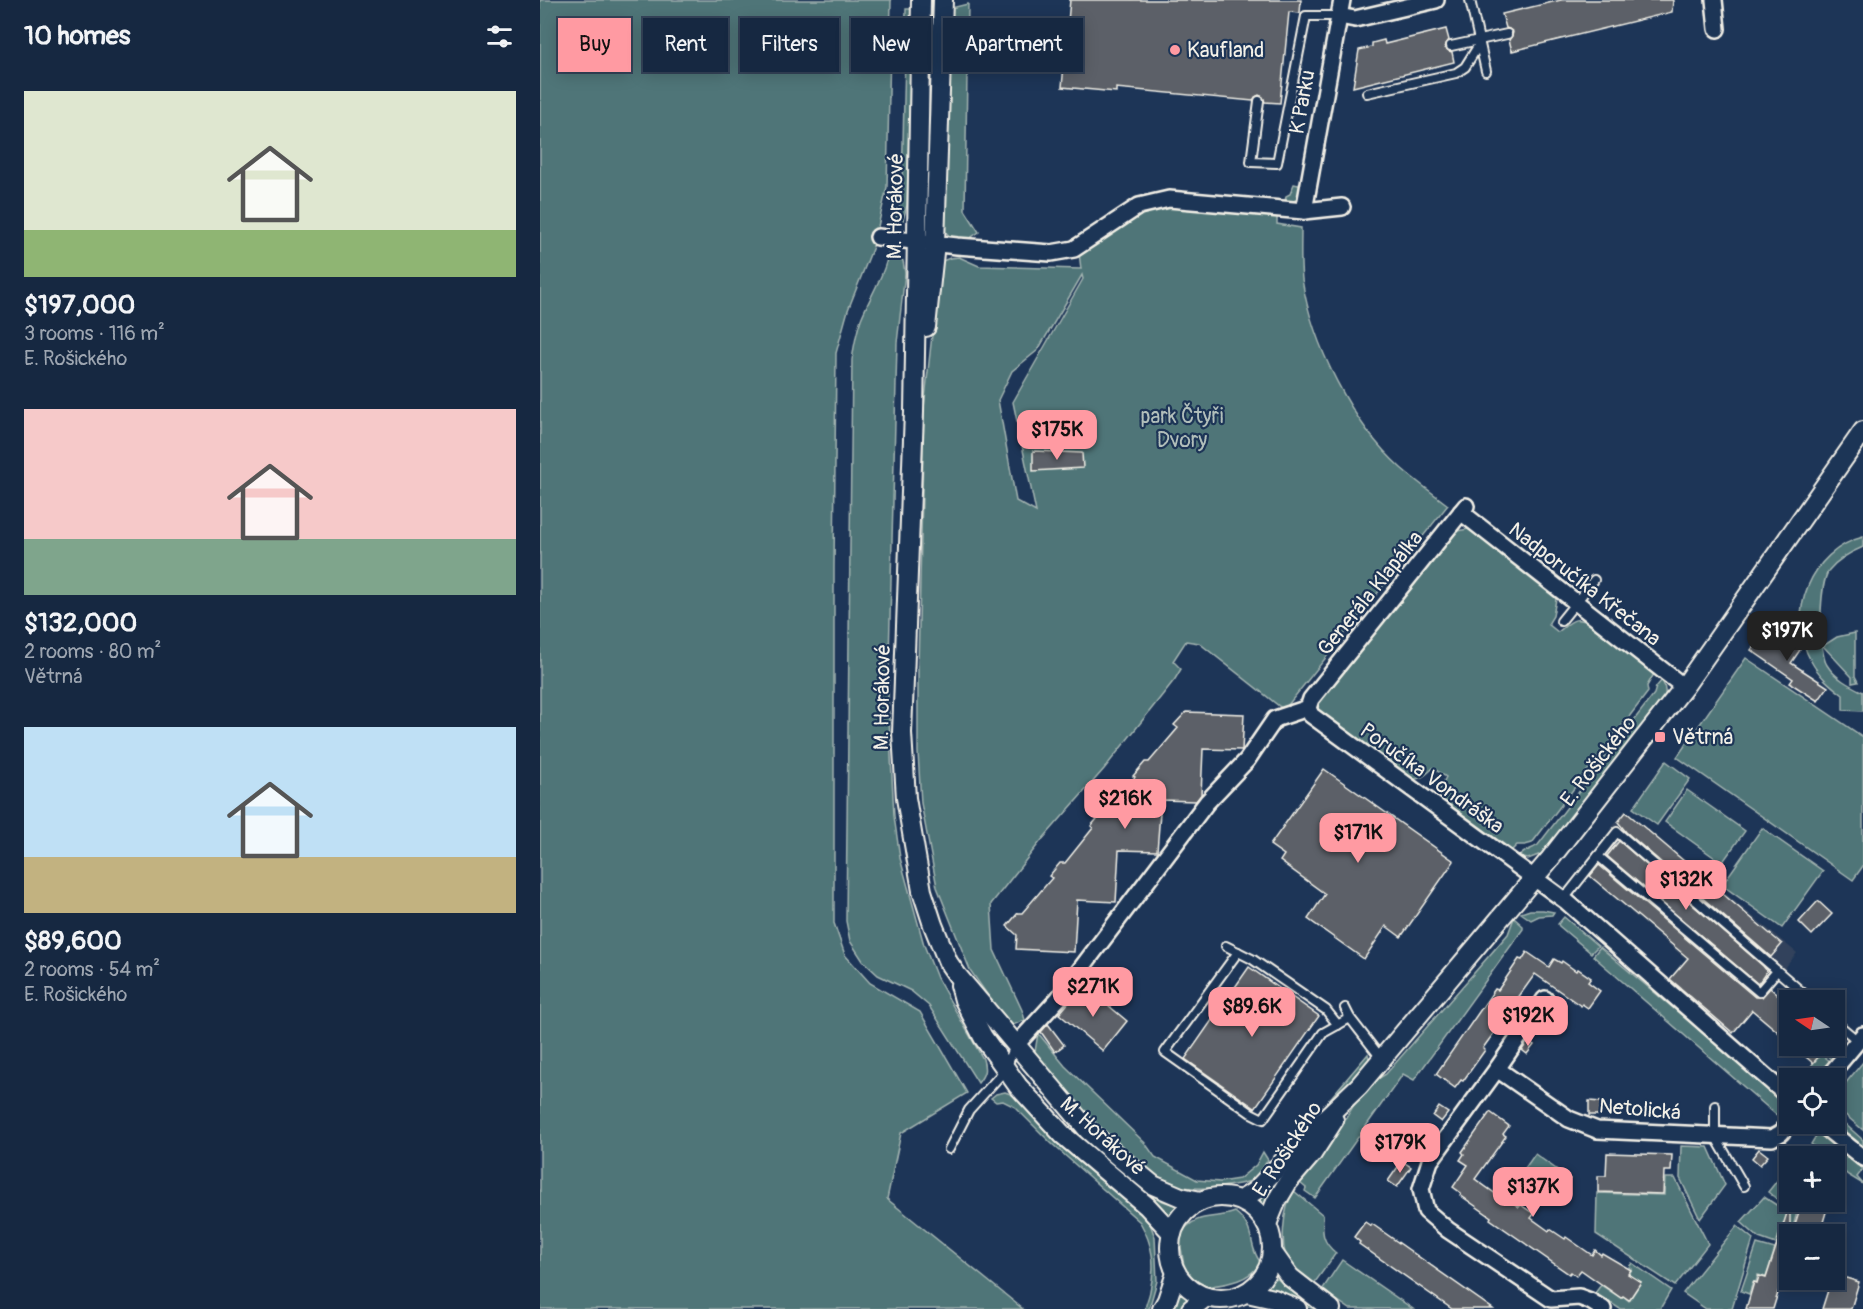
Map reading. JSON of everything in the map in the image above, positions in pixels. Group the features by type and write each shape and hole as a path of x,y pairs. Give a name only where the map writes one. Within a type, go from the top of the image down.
{"street":[{"name":"M. Horákové","path":"921,0 918,97 926,242 927,315 914,412 902,733 906,798 922,891 948,962 957,975 1088,1130 1153,1185 1181,1197 1201,1201"},
{"name":"K Parku","path":"1304,212 1342,0"},
{"path":"1339,16 1355,19 1436,0"},
{"path":"1714,0 1717,30"},
{"name":"M. Horákové","path":"926,242 943,1"},
{"path":"878,237 1051,253 1074,249 1139,206 1169,199 1304,212 1342,207"},
{"name":"E. Rošického","path":"1241,1200 1256,1191 1314,1129 1345,1100 1535,877 1684,687 1863,431"},
{"name":"Nadporučíka Křečana","path":"1464,509 1575,603 1684,687"},
{"name":"Generála Klapálka","path":"1308,708 1311,699 1464,509"},
{"path":"1016,1045 1058,999 1207,802 1247,760 1275,719 1308,708"},
{"name":"Poručíka Vondráška","path":"1308,708 1311,715 1510,862 1535,877"},
{"path":"1535,877 1564,899 1779,1088"},
{"name":"M. Horákové","path":"957,975 964,1000 983,1037 1018,1086 1063,1136 1147,1206 1172,1233"},
{"path":"1545,999 1430,1161 1420,1189 1426,1211 1448,1230 1551,1304 1579,1297 1590,1300 1603,1309"},
{"path":"1835,1068 1860,1038"},
{"name":"Netolická","path":"1497,1069 1569,1119 1597,1130 1772,1138 1779,1134"},
{"name":"E. Rošického","path":"1267,1224 1288,1182 1312,1154 1345,1100"},
{"path":"1833,1134 1863,1158"},
{"path":"1214,1197 1241,1200 1252,1206 1267,1224 1272,1238 1273,1253 1269,1269 1260,1282 1247,1293 1220,1300 1206,1297 1189,1288 1176,1273 1171,1260 1172,1233 1178,1220 1188,1209 1201,1201 1214,1197"},
{"path":"1273,1253 1290,1277 1331,1309"},
{"path":"1162,1309 1176,1273"},
{"path":"1247,1293 1274,1299 1297,1309"},
{"path":"1191,1309 1206,1297"}],"lane":[{"path":"1470,0 1486,71"},
{"path":"1259,101 1251,162 1277,163 1306,16 1339,16"},
{"path":"1451,46 1480,42 1507,34"},
{"path":"1367,93 1456,73 1465,67 1480,42"},
{"path":"1562,621 1594,580"},
{"path":"1564,899 1617,832 1799,990"},
{"path":"1598,856 1759,992 1777,971"},
{"path":"1226,946 1252,959 1326,1010 1338,1025"},
{"path":"1238,952 1165,1052 1251,1113 1263,1119 1323,1034 1350,1018"},
{"path":"1345,1008 1350,1018 1382,1059"},
{"path":"1845,1028 1860,1038"},
{"path":"949,1149 969,1110 1006,1069 1016,1045"},
{"path":"1715,1106 1715,1136 1744,1186"}],"shaded area":[{"path":"1625,810 1797,953 1749,1013 1581,870"}],"green space":[{"path":"540,0 891,0 891,18 851,18 851,72 889,72 887,187 874,244 848,310 836,353 834,923 845,955 870,983 920,1012 967,1093 901,1133 887,1199 1023,1309 540,1309"},
{"path":"968,4 968,18 947,18 947,9"},
{"path":"934,7 930,131 927,95 928,72 931,72 929,8"},
{"path":"906,9 912,9 912,18 906,18"},
{"path":"905,72 910,72 907,205 903,220 892,229 899,209 902,189"},
{"path":"946,72 967,72 965,210 979,232 967,240 953,240 943,229"},
{"path":"1294,184 1303,186 1299,196 1284,207 1286,196 1290,194"},
{"name":"park Čtyři Dvory","path":"1169,207 1277,217 1277,224 1301,228 1301,273 1307,304 1325,356 1337,381 1366,429 1383,450 1401,468 1448,505 1284,710 1199,643 1186,641 1173,661 1181,669 1175,679 1104,769 1040,842 991,904 994,950 1025,1020 1013,1025 1005,1020 970,970 937,887 921,803 918,752 918,667 924,408 940,262 959,257 979,266 1081,269 1079,253 1143,212","holes":["1082,275 1083,279 1013,402 1036,512 1016,501 998,400 1012,371 1038,350"]},
{"path":"889,250 903,261 905,273 897,343 888,698 894,816 900,858 924,945 937,978 983,1059 984,1072 978,1083 929,1006 911,991 878,975 863,961 850,941 846,921 852,360 861,319 881,277"},
{"path":"1468,529 1550,591 1556,599 1553,616 1548,624 1558,632 1573,620 1586,621 1654,674 1647,686 1648,692 1532,843 1517,845 1511,851 1442,801 1439,791 1446,777 1433,768 1420,778 1405,778 1321,717 1317,710 1317,701 1451,536 1457,531"},
{"path":"1863,537 1863,547 1844,557 1829,570 1823,589 1821,632 1827,665 1838,677 1863,692 1863,711 1843,710 1843,695 1829,684 1811,661 1804,643 1801,624 1802,605 1817,570 1829,555 1845,544"},
{"path":"1855,633 1855,676 1858,682 1852,683 1852,677 1823,646 1837,637"},
{"path":"1746,658 1863,737 1863,866 1853,880 1677,757"},
{"path":"1662,680 1665,694 1660,707 1541,854 1528,859 1519,857 1538,845 1654,694"},
{"path":"1666,761 1690,779 1657,825 1633,808"},
{"path":"1687,790 1745,831 1722,863 1665,822"},
{"path":"1762,828 1823,871 1782,928 1722,885"},
{"path":"1530,910 1554,912 1552,915 1539,916 1531,920 1521,913"},
{"path":"1564,917 1598,946 1591,953 1559,926 1558,924"},
{"path":"1514,918 1523,926 1523,929 1414,1080 1403,1074 1315,1198 1305,1191 1306,1188 1300,1183 1331,1144 1357,1100 1375,1081 1386,1074 1508,934"},
{"path":"1600,947 1779,1096 1779,1117 1593,956"},
{"path":"1038,1033 1065,1066 1145,1143 1155,1157 1197,1180 1220,1182 1239,1179 1256,1165 1263,1152 1268,1160 1263,1173 1248,1182 1223,1187 1188,1188 1159,1179 1103,1131 1038,1060 1035,1052"},
{"path":"1368,1054 1369,1059 1363,1071 1305,1128"},
{"path":"1819,1056 1823,1056 1832,1063 1828,1068 1809,1068"},
{"path":"1827,1056 1837,1056 1833,1061"},
{"path":"1863,1062 1863,1130 1845,1115 1845,1084"},
{"path":"1005,1092 1020,1100 1059,1145 1136,1209 1150,1224 1155,1237 1157,1281 1149,1309 1145,1309 1152,1282 1153,1264 1148,1239 1140,1222 1051,1143 1015,1107 1003,1101 996,1102 991,1098"},
{"path":"1845,1124 1863,1140 1863,1150 1844,1134"},
{"path":"1817,1134 1822,1134 1836,1146 1814,1146 1811,1144"},
{"path":"1092,1146 1160,1200 1182,1206 1170,1217 1089,1149"},
{"path":"1681,1146 1708,1147 1725,1185 1700,1219 1680,1178"},
{"path":"1845,1153 1863,1169 1857,1177 1863,1184 1845,1172"},
{"path":"1535,1154 1570,1179 1558,1196 1523,1171"},
{"path":"1277,1176 1281,1179 1265,1212 1256,1201"},
{"path":"1665,1178 1675,1178 1708,1244 1675,1286 1596,1234 1597,1193 1664,1195"},
{"path":"1779,1178 1779,1201 1768,1192"},
{"path":"1294,1191 1323,1215 1324,1237 1336,1253 1313,1285 1291,1266 1284,1250 1285,1218"},
{"path":"1764,1197 1779,1207 1779,1212 1797,1212 1794,1224 1779,1224 1776,1244 1759,1238 1741,1222"},
{"path":"1235,1212 1246,1225 1261,1263 1241,1279 1199,1288 1185,1272 1179,1235 1186,1227 1199,1219"},
{"path":"1737,1226 1753,1239 1732,1309 1706,1309 1683,1293"},
{"path":"1757,1244 1775,1249 1766,1277 1758,1275 1749,1294 1741,1291"},
{"path":"1342,1260 1413,1309 1350,1309 1322,1290"},
{"path":"1632,1263 1671,1290 1660,1309 1620,1309 1595,1293 1601,1285 1629,1301 1641,1282 1629,1274 1632,1269 1629,1267"},
{"path":"1274,1276 1316,1307 1316,1309 1264,1288"},
{"path":"1179,1287 1190,1298 1179,1309 1170,1309"}],"building":[{"name":"Kaufland","path":"1070,0 1301,0 1300,13 1289,12 1280,103 1265,102 1259,95 1253,101 1116,88 1116,92 1062,87 1063,72 1083,72 1083,18 1068,18"},
{"path":"1561,0 1673,0 1672,12 1512,51 1509,40 1513,32 1506,28 1502,14"},
{"path":"1446,29 1449,40 1445,48 1452,52 1454,62 1353,87 1359,50 1372,47 1372,43 1384,40 1385,44"},
{"path":"1033,451 1082,453 1083,468 1033,471"},
{"path":"1767,627 1800,650 1791,663 1828,687 1818,701 1790,683 1793,679 1751,650"},
{"path":"1186,712 1244,714 1242,750 1203,749 1201,795 1196,801 1161,800 1157,851 1119,850 1116,902 1077,900 1074,952 1016,949 1017,935 1007,926 1018,913 1022,913 1052,878 1049,876 1060,863 1065,863 1102,813 1108,812 1135,777 1133,776 1145,762 1149,762 1178,728 1174,725"},
{"path":"1324,769 1454,861 1401,937 1386,926 1364,959 1308,919 1325,894 1280,861 1284,855 1270,845"},
{"path":"1626,812 1782,944 1771,957 1626,832 1618,822"},
{"path":"1619,841 1763,966 1767,971 1758,984 1607,856"},
{"path":"1599,865 1755,997 1762,997 1770,988 1779,996 1779,1033 1752,1010 1733,1033 1670,979 1688,958 1590,876"},
{"path":"1818,901 1832,914 1812,935 1799,922"},
{"path":"1527,952 1549,967 1554,959 1561,963 1562,961 1576,971 1578,969 1591,978 1588,982 1600,991 1588,1008 1582,1004 1581,1006 1535,974 1515,1002 1517,1004 1500,1033 1496,1030 1483,1048 1485,1050 1463,1081 1461,1080 1455,1088 1436,1074 1495,989 1498,990 1519,959 1522,960"},
{"path":"1249,967 1319,1016 1255,1108 1185,1059"},
{"path":"1084,985 1127,1021 1103,1051 1059,1014"},
{"path":"1048,1024 1064,1045 1055,1052 1041,1032"},
{"path":"1528,1041 1534,1045 1527,1054 1522,1050"},
{"path":"1805,1056 1819,1056 1813,1063"},
{"path":"1589,1101 1601,1102 1600,1115 1589,1115"},
{"path":"1439,1107 1448,1113 1441,1122 1433,1116"},
{"path":"1490,1112 1509,1126 1503,1134 1506,1136 1475,1179 1503,1199 1505,1197 1534,1214 1531,1218 1549,1231 1550,1229 1565,1239 1566,1237 1592,1255 1595,1250 1631,1270 1628,1274 1641,1282 1629,1300 1623,1296 1621,1298 1581,1270 1576,1276 1571,1272 1569,1274 1490,1219 1491,1217 1460,1195 1461,1193 1453,1187 1468,1165 1460,1160 1464,1154 1462,1152"},
{"path":"1759,1149 1768,1156 1760,1165 1752,1158"},
{"path":"1607,1153 1672,1155 1671,1171 1664,1171 1663,1194 1598,1192 1598,1176 1606,1176"},
{"path":"1402,1161 1411,1167 1397,1187 1388,1181"},
{"path":"1799,1212 1826,1212 1822,1224 1795,1224"},
{"path":"1787,1213 1790,1214 1790,1224 1783,1224"},
{"path":"1365,1222 1371,1226 1372,1224 1493,1309 1452,1309 1359,1244 1360,1242 1354,1237"},
{"path":"1779,1238 1779,1290 1773,1309 1746,1309 1754,1282 1757,1283 1759,1276 1766,1278"},
{"path":"1845,1278 1859,1282 1851,1309 1822,1309 1828,1290 1845,1290"}],"place":[{"name":"Kaufland","path":"1175,50"},
{"name":"Větrná","path":"1660,737"}]}
